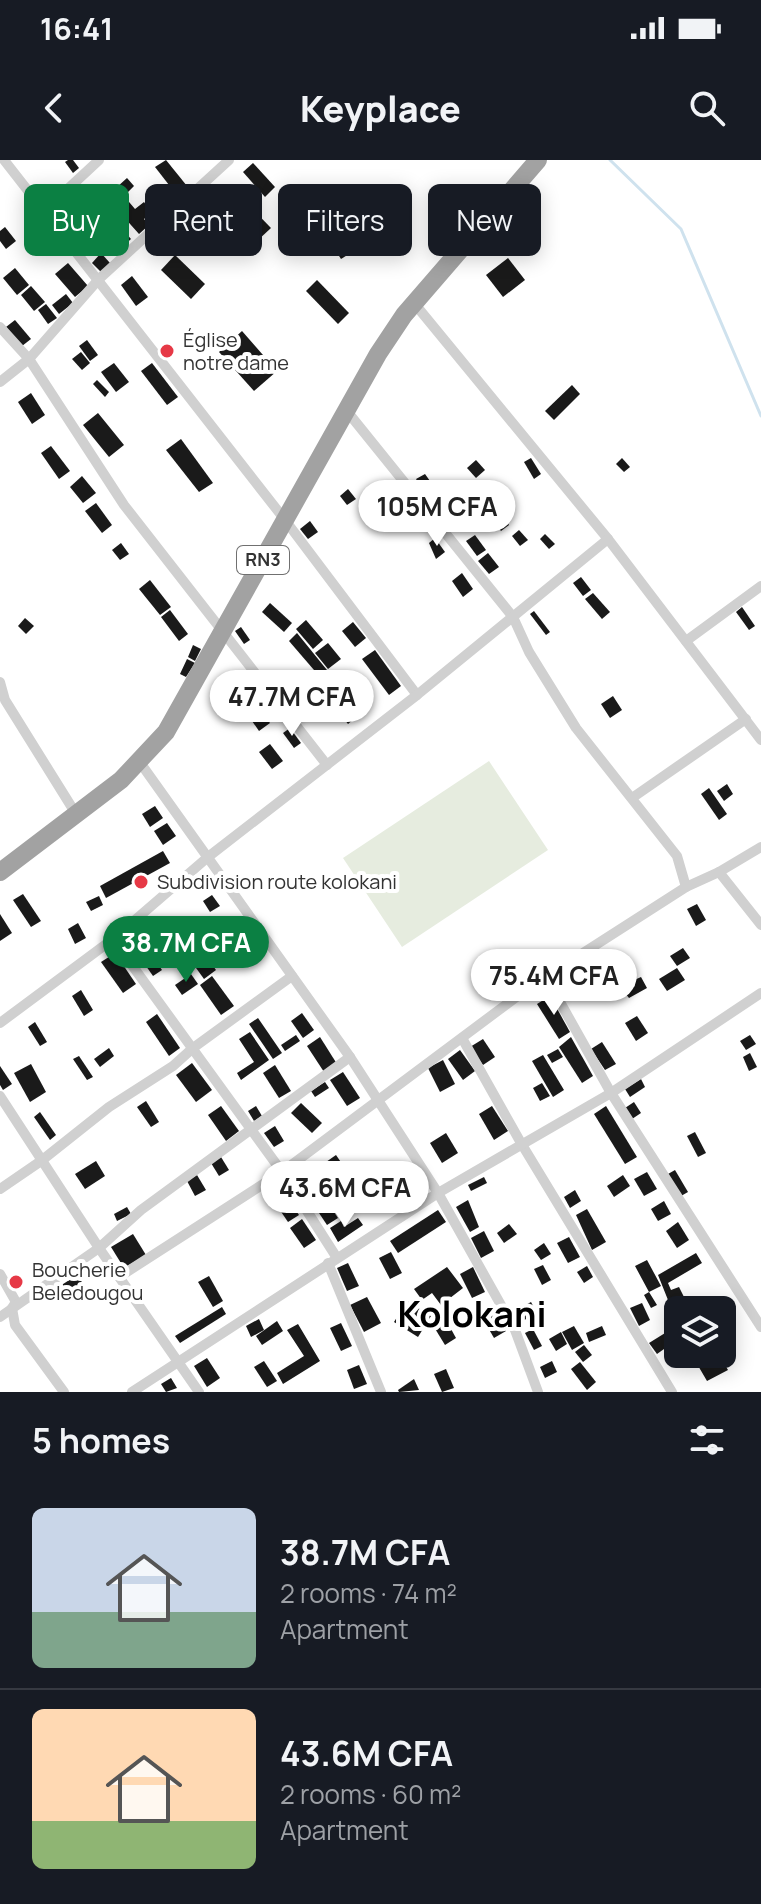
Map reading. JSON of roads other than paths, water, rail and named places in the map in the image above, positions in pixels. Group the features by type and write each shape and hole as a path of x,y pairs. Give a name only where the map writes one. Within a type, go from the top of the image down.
{"highway":[{"name":"RN3","path":"0,872 121,780 166,732 378,354 414,303 538,160"}],"street":[{"path":"4,160 24,186"},
{"path":"73,184 99,160"},
{"path":"0,382 29,359 99,279 229,160"},
{"path":"80,256 417,695"},
{"path":"414,303 608,539 761,740"},
{"path":"0,327 29,359 124,505 327,765"},
{"path":"346,410 513,617 529,652 576,728 677,856 686,887"},
{"path":"0,1023 113,939 208,857 417,695 608,539"},
{"path":"686,641 761,586"},
{"path":"0,682 5,700 76,814"},
{"path":"632,798 746,719"},
{"path":"139,761 350,1057 438,1193 515,1330 538,1392"},
{"path":"119,1277 282,1172 546,977 686,887 761,847"},
{"path":"719,872 761,925"},
{"path":"113,939 282,1172 332,1260 381,1392"},
{"path":"0,1189 109,1107 173,1066 292,976"},
{"path":"546,977 611,1093 761,1327"},
{"path":"132,1392 332,1260 521,1143 611,1093 761,993"},
{"path":"462,1038 521,1143 672,1392"},
{"path":"0,1317 99,1248 141,1210 350,1057"},
{"path":"0,1096 99,1248 199,1392"},
{"path":"0,1274 16,1302 12,1308 15,1325 64,1392"}],"waterway":[{"path":"610,160 681,229 761,416"}],"place":[{"name":"Église notre dame","path":"167,351"},
{"name":"Subdivision route kolokani","path":"141,882"},
{"name":"Boucherie Beledougou","path":"16,1282"}],"district":[{"name":"Kolokani","path":"472,1314"}]}
